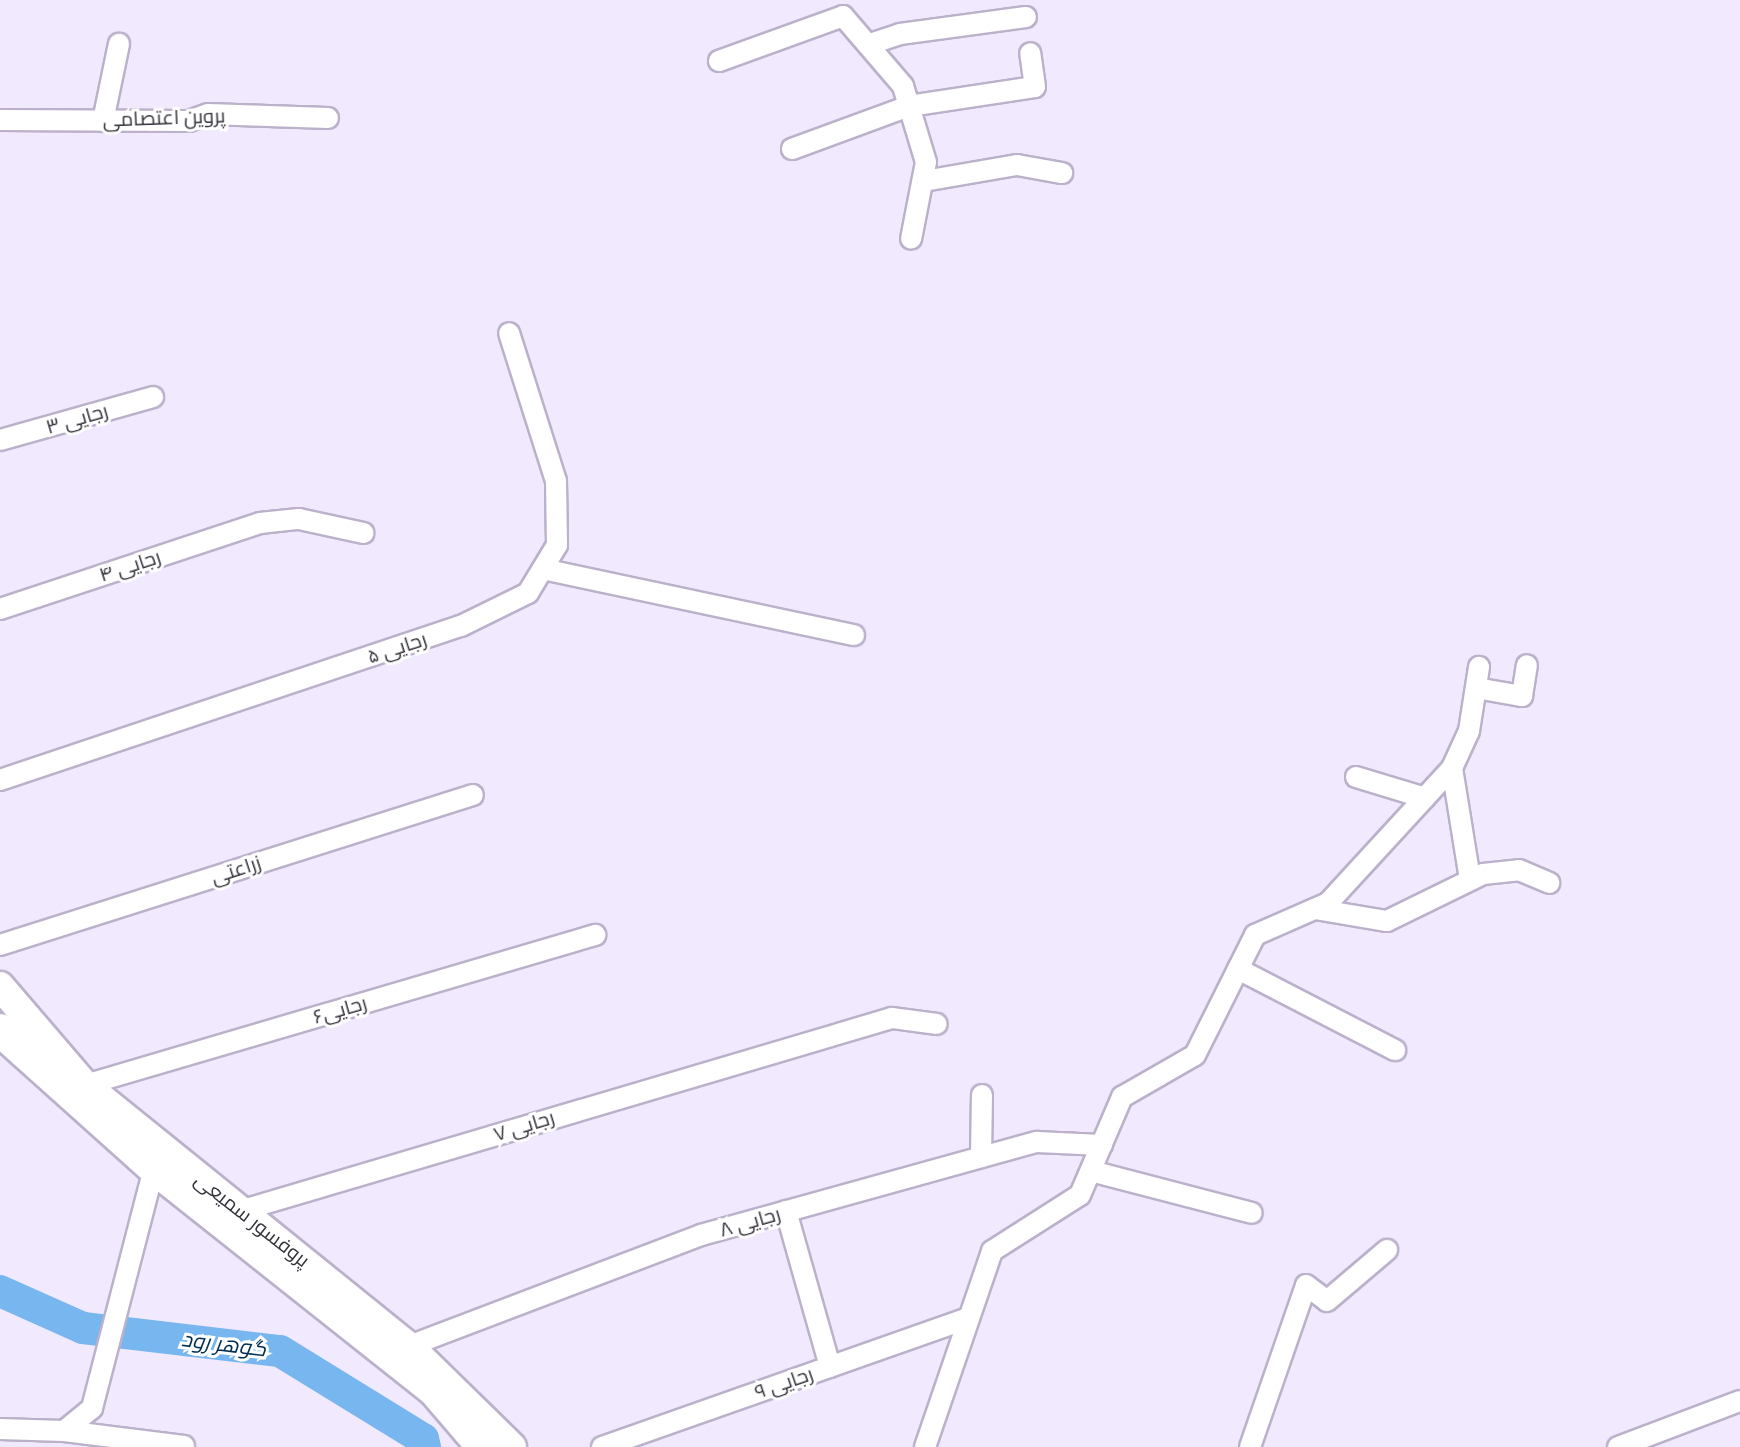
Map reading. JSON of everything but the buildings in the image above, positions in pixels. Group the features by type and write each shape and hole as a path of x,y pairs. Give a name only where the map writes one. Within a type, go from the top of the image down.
{"main road":[{"name":"پروفسور سمیعی","path":"0,986 85,1085 146,1139 243,1210 409,1346 512,1447"},
{"name":"پروفسور سمیعی","path":"0,1030 154,1168 435,1391 483,1447"}],"street":[{"path":"719,61 839,8 898,76 909,106 926,162 911,239"},
{"path":"870,44 900,34 1026,17"},
{"path":"103,121 119,44"},
{"path":"792,149 909,106 1035,87 1030,53"},
{"name":"پروین اعتصامی","path":"0,120 189,121 208,114 328,118"},
{"path":"924,181 1017,165 1062,173"},
{"name":"رجایی ۵","path":"0,780 461,626 528,593 557,545 556,481 509,333"},
{"name":"رجایی ۳","path":"0,440 153,397"},
{"name":"رجایی ۴","path":"0,609 260,523 299,519 364,533"},
{"path":"543,569 854,635"},
{"path":"1476,688 1522,696 1527,665"},
{"path":"925,1447 966,1319 992,1251 1080,1195 1122,1097 1195,1055 1255,935 1328,903 1452,768 1465,747 1479,667"},
{"path":"1452,768 1470,879"},
{"path":"1356,777 1425,798"},
{"name":"زراعتی","path":"0,945 473,795"},
{"path":"1315,909 1387,921 1470,879 1519,870 1549,883"},
{"name":"رجایی۶","path":"85,1085 595,935"},
{"path":"1238,969 1395,1050"},
{"name":"رجایی ۷","path":"243,1210 892,1018 937,1024"},
{"path":"981,1157 982,1095"},
{"name":"رجایی ۸","path":"409,1346 701,1235 1037,1142 1102,1145"},
{"path":"64,1431 92,1408 97,1376 123,1296 154,1168"},
{"path":"1091,1171 1252,1213"},
{"path":"786,1211 830,1367"},
{"path":"1250,1447 1306,1285 1327,1301 1387,1250"},
{"name":"رجایی ۹","path":"602,1447 966,1319"},
{"path":"1618,1447 1648,1441 1740,1401"},
{"path":"0,1429 64,1431 184,1446"}],"waterway":[{"name":"گوهر رود","path":"0,1291 83,1328 280,1351 423,1439 425,1447"}]}
